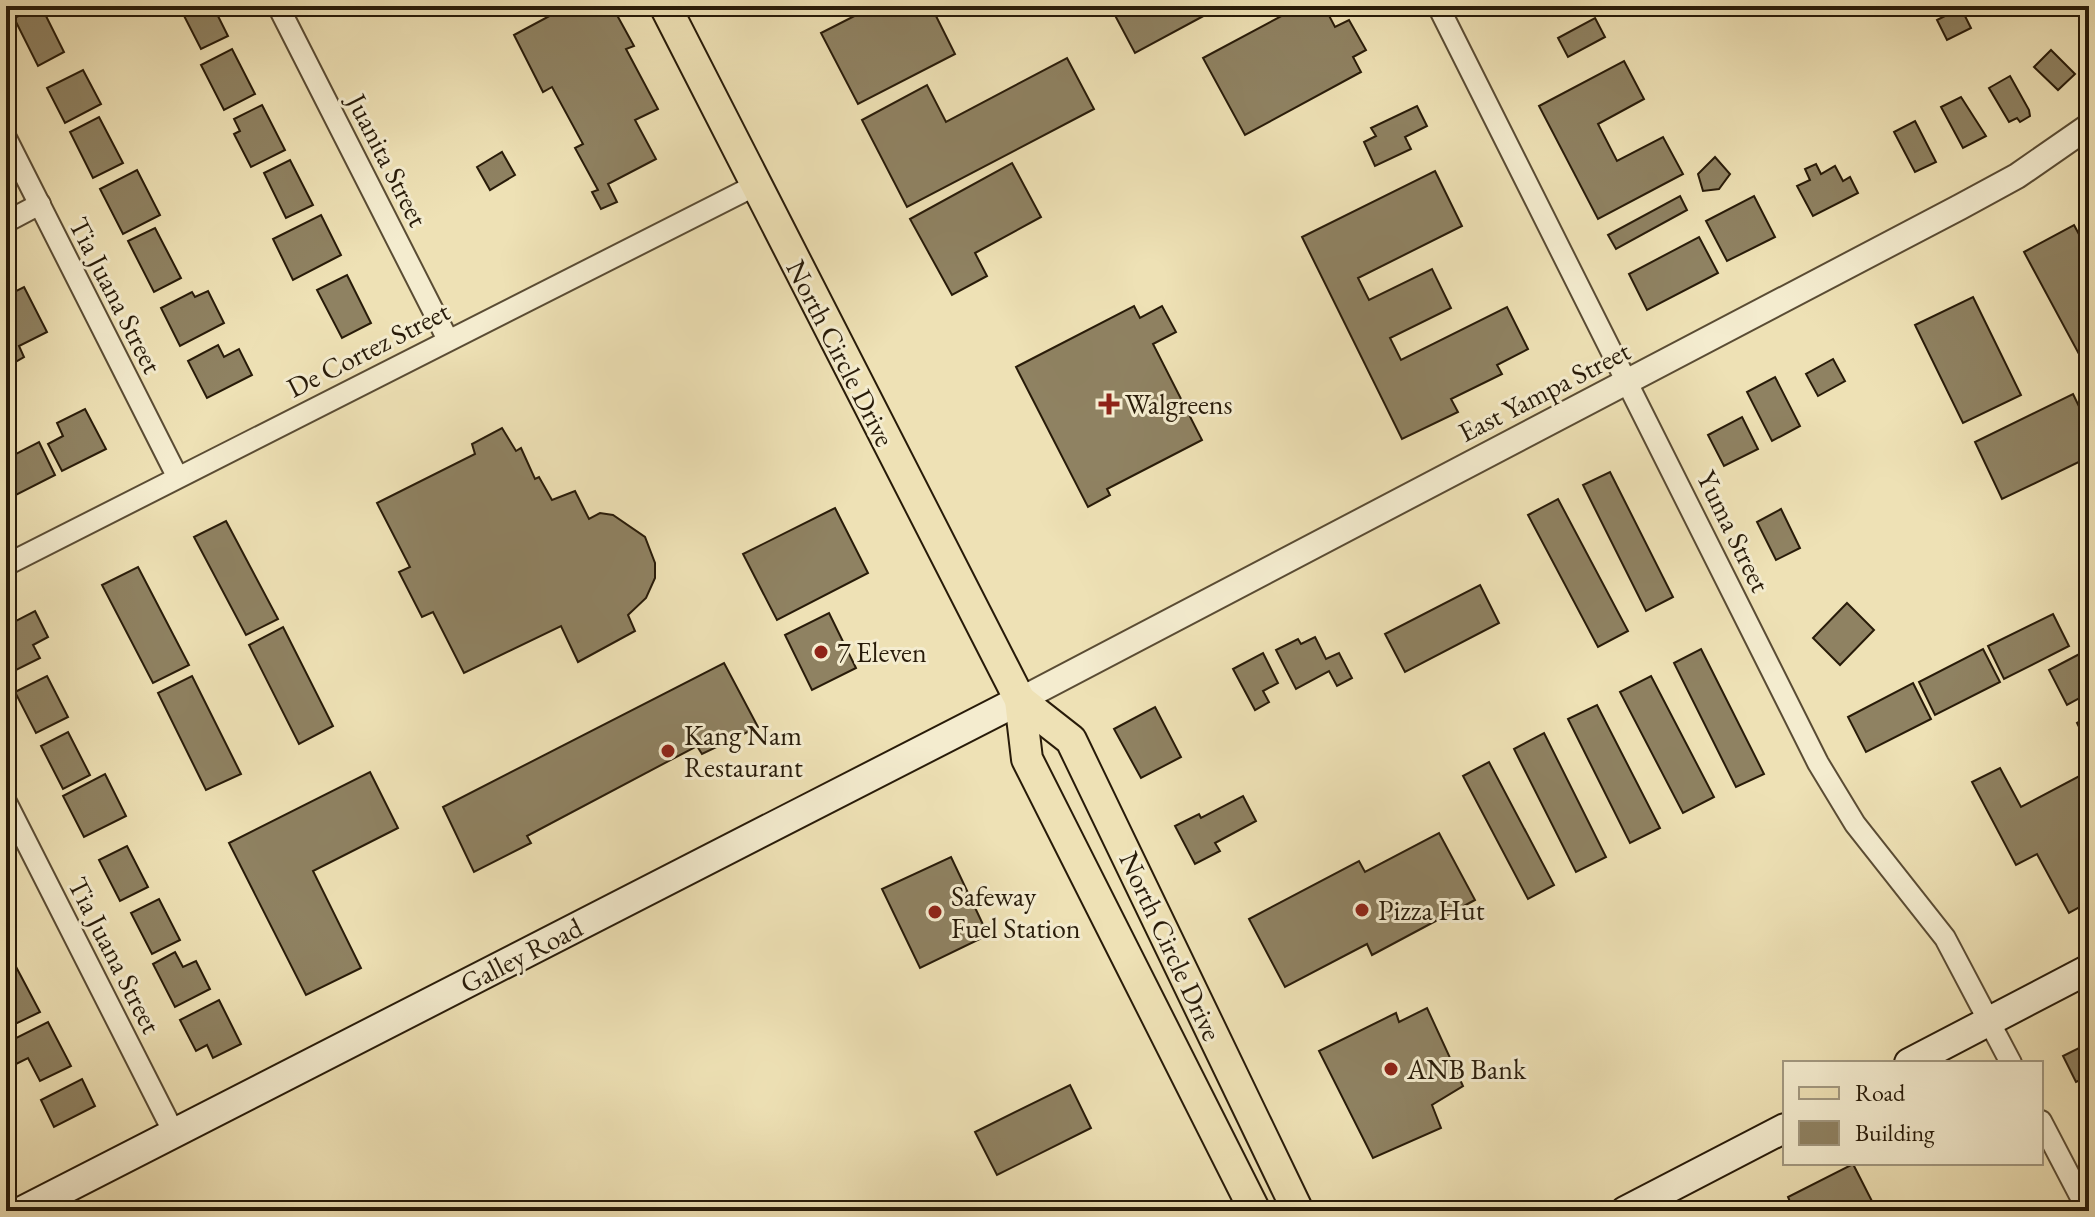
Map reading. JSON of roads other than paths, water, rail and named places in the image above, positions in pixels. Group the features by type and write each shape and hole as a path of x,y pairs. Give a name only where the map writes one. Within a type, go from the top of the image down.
{"main road":[{"name":"North Circle Drive","path":"665,6 1020,700 1027,759 1255,1211"},
{"name":"North Circle Drive","path":"1020,700 1071,740 1298,1211"},
{"name":"Galley Road","path":"22,1211 1020,700"},
{"path":"1913,1061 2089,969"},
{"path":"1625,1211 1783,1129"}],"street":[{"name":"Juanita Street","path":"278,6 448,340"},
{"name":"Yuma Street","path":"1438,6 1834,794 1945,938 2010,1061"},
{"name":"East Yampa Street","path":"1020,700 2017,176 2089,126"},
{"name":"Tia Juana Street","path":"6,138 177,476"},
{"name":"De Cortez Street","path":"6,565 756,185"},
{"path":"6,222 40,204"},
{"name":"Tia Juana Street","path":"6,802 174,1133"},
{"path":"2043,1125 2088,1211"}],"place":[{"name":"Walgreens","path":"1109,404"},
{"name":"7 Eleven","path":"821,652"},
{"name":"Kang Nam Restaurant","path":"668,751"},
{"name":"Pizza Hut","path":"1362,910"},
{"name":"Safeway Fuel Station","path":"935,912"},
{"name":"ANB Bank","path":"1391,1069"}]}
